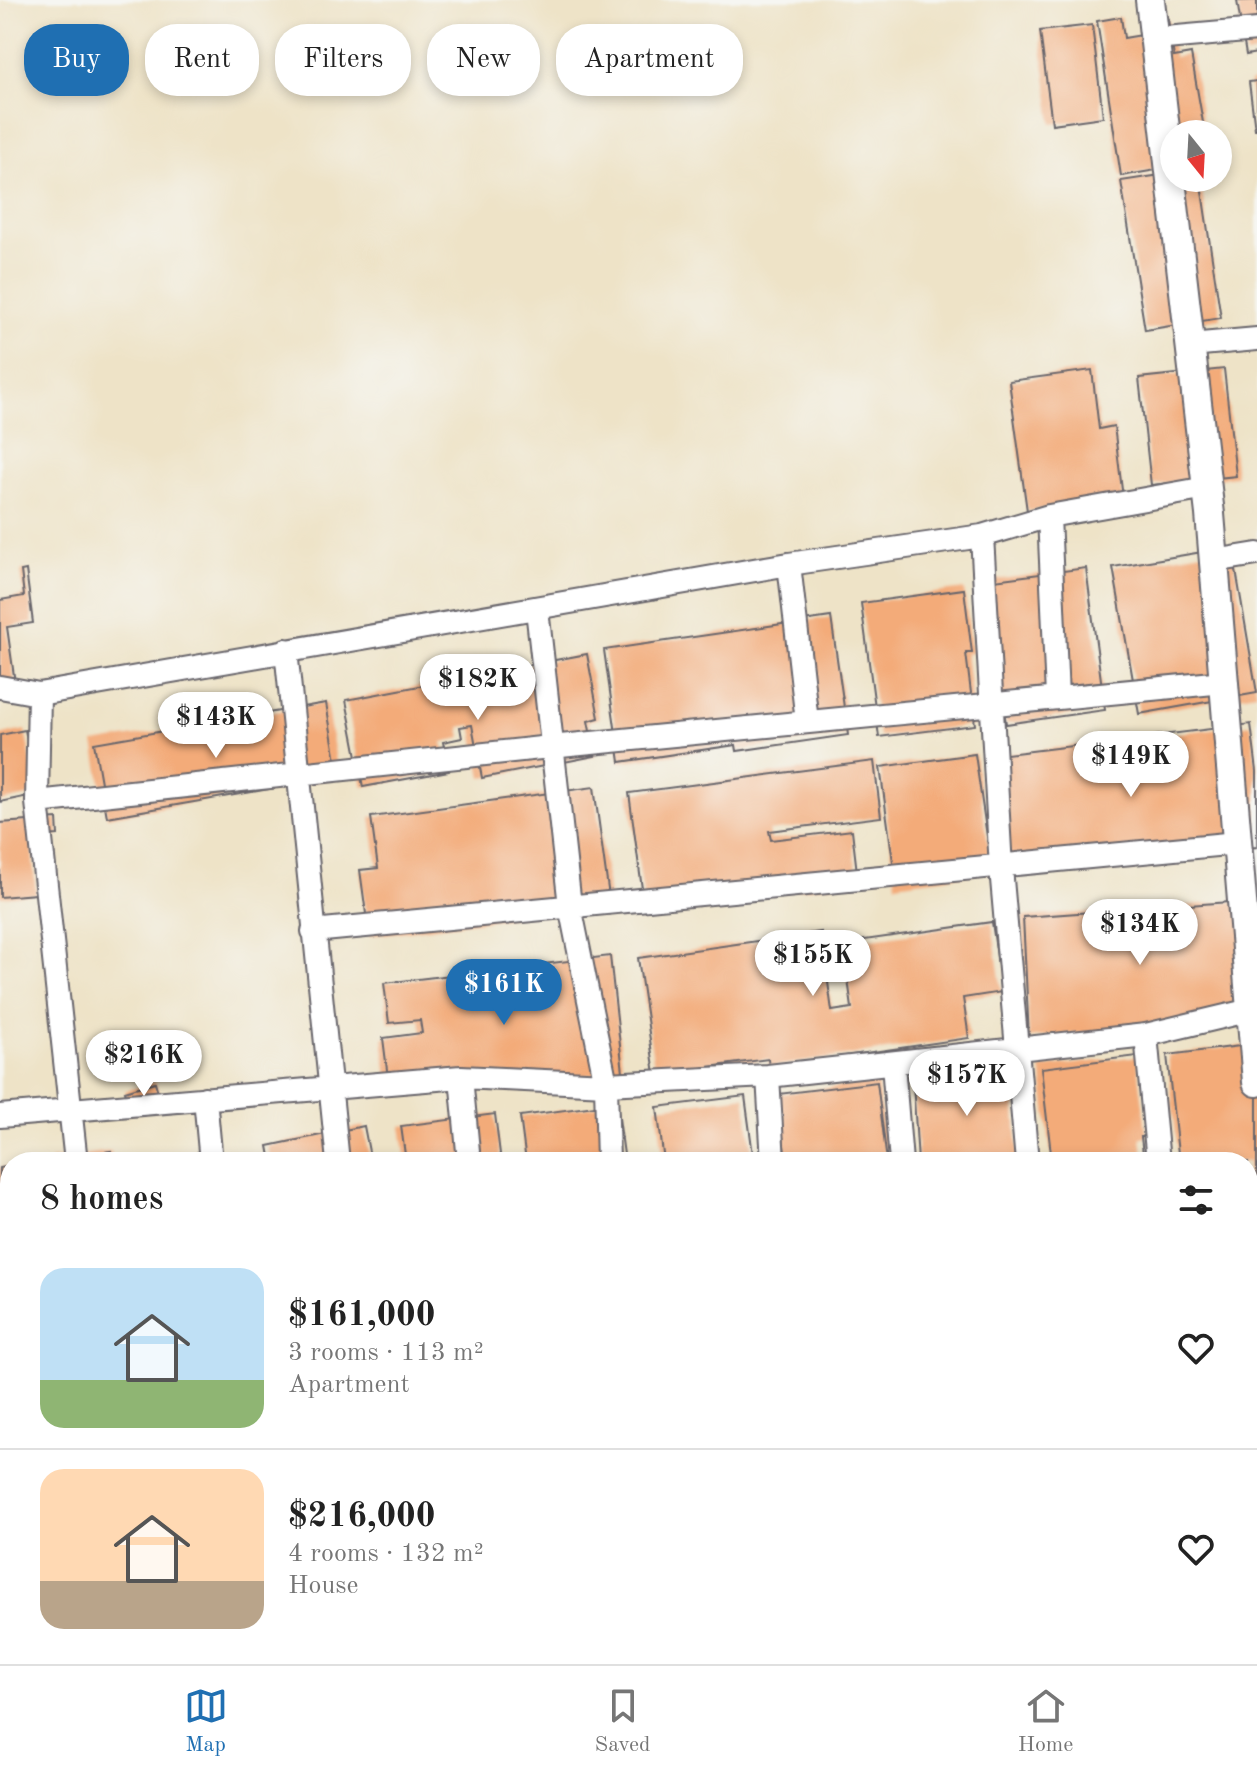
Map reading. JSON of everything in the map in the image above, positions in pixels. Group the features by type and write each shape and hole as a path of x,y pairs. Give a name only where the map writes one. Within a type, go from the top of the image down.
{"street":[{"path":"1150,0 1207,488 1257,1082"},
{"path":"1154,39 1257,30"},
{"path":"1190,345 1257,339"},
{"path":"0,687 39,694 789,564 982,536 1049,516 1207,488"},
{"path":"1049,516 1057,697"},
{"path":"982,536 1001,868 1026,1152"},
{"path":"1214,561 1257,554"},
{"path":"789,564 807,722"},
{"path":"537,609 570,906 606,1084 608,1152"},
{"path":"286,650 337,1152"},
{"path":"37,802 550,747 990,707 1057,697 1224,682"},
{"path":"39,694 37,802 75,1152"},
{"path":"313,931 1001,868 1237,843"},
{"path":"0,1116 205,1098 330,1091 461,1077 606,1084 768,1076 1146,1035 1251,1010"},
{"path":"1146,1035 1157,1152"},
{"path":"893,1064 900,1152"},
{"path":"768,1076 772,1152"},
{"path":"461,1077 468,1152"},
{"path":"205,1098 210,1152"}],"building":[{"path":"1257,0 1257,53 1246,55 1237,1"},
{"path":"1121,17 1124,38 1142,35 1141,23 1168,19 1174,57 1191,54 1203,120 1160,120 1160,169 1121,176 1097,21"},
{"path":"1092,25 1103,117 1052,124 1040,31"},
{"path":"1257,81 1257,129 1255,129 1249,82"},
{"path":"1160,175 1160,192 1202,192 1221,318 1145,330 1121,181"},
{"path":"1224,369 1236,476 1151,485 1139,378"},
{"path":"1092,370 1099,429 1114,426 1123,498 1027,511 1009,381"},
{"path":"1232,547 1257,693 1139,714 1113,567"},
{"path":"1086,568 1105,710 1006,724 986,581"},
{"path":"26,570 33,623 7,627 15,683 0,685 0,600 24,596 21,571"},
{"path":"964,589 972,653 966,653 975,725 879,737 861,603"},
{"path":"831,617 848,735 737,751 736,745 620,762 604,650"},
{"path":"587,654 599,718 588,721 595,756 482,778 472,725 460,727 462,738 443,742 449,771 363,787 346,700"},
{"path":"326,703 339,777 107,817 94,743"},
{"path":"1251,724 1257,771 1257,847 1011,873 998,755"},
{"path":"25,730 38,794 0,802 0,735"},
{"path":"975,754 992,871 896,884 880,767"},
{"path":"874,761 881,817 769,831 771,840 852,830 858,881 645,911 629,793"},
{"path":"594,787 610,904 369,936 360,870 378,868 371,817"},
{"path":"57,819 58,835 31,837 36,894 0,897 0,823"},
{"path":"1257,900 1257,1011 1162,1026 1029,1038 1023,917"},
{"path":"992,922 1002,992 963,998 969,1038 769,1067 768,1059 655,1074 638,958 821,932 832,1011 852,1008 843,943"},
{"path":"610,956 623,1072 390,1094 383,1038 422,1033 420,1020 389,1023 384,983"},
{"path":"1257,1044 1257,1152 1178,1152 1167,1055"},
{"path":"1137,1056 1147,1137 1141,1137 1143,1152 1051,1152 1041,1068"},
{"path":"1013,1067 1017,1152 917,1152 913,1082"},
{"path":"155,1082 162,1105 132,1113 125,1091"},
{"path":"877,1082 886,1152 785,1152 778,1094"},
{"path":"745,1096 753,1152 663,1152 657,1107"},
{"path":"617,1103 624,1152 525,1152 520,1116"},
{"path":"495,1114 500,1152 405,1152 401,1126"},
{"path":"364,1126 369,1152 269,1152 268,1146"}]}
